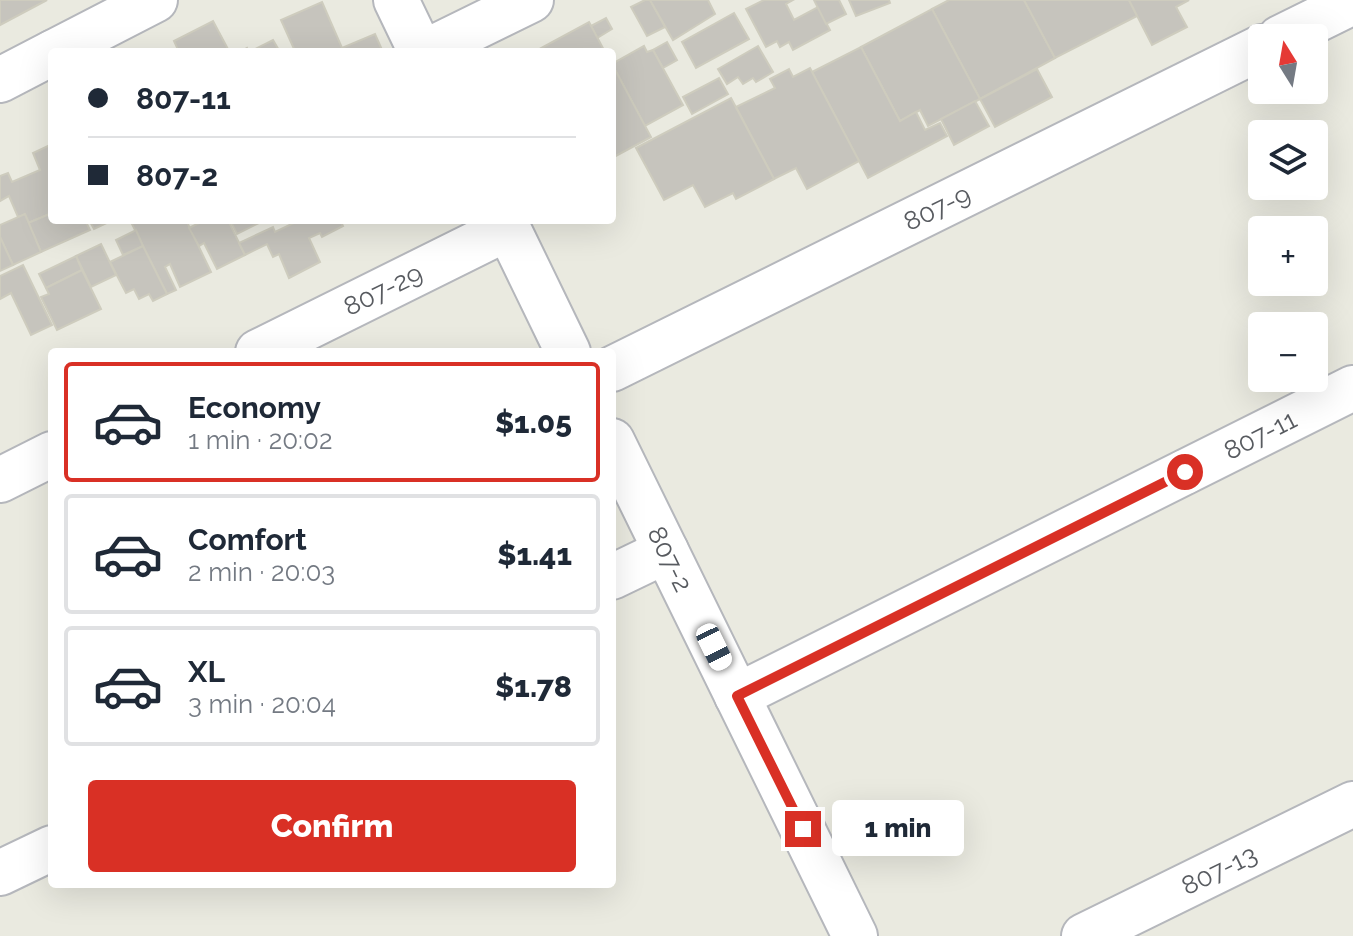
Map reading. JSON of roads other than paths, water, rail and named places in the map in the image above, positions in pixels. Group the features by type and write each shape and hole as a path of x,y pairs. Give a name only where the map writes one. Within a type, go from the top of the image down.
{"street":[{"path":"63,48 155,0"},
{"path":"396,0 421,48"},
{"path":"431,48 531,0"},
{"path":"1308,24 1353,2"},
{"name":"807-9","path":"616,367 1248,54"},
{"path":"0,80 48,56"},
{"path":"506,224 566,348"},
{"name":"807-29","path":"266,348 506,224"},
{"name":"807-11","path":"737,696 1353,388"},
{"name":"807-2","path":"616,449 855,936"},
{"path":"0,480 48,456"},
{"path":"616,575 666,551"},
{"name":"807-13","path":"1084,936 1353,804"},
{"path":"0,873 48,850"}]}
